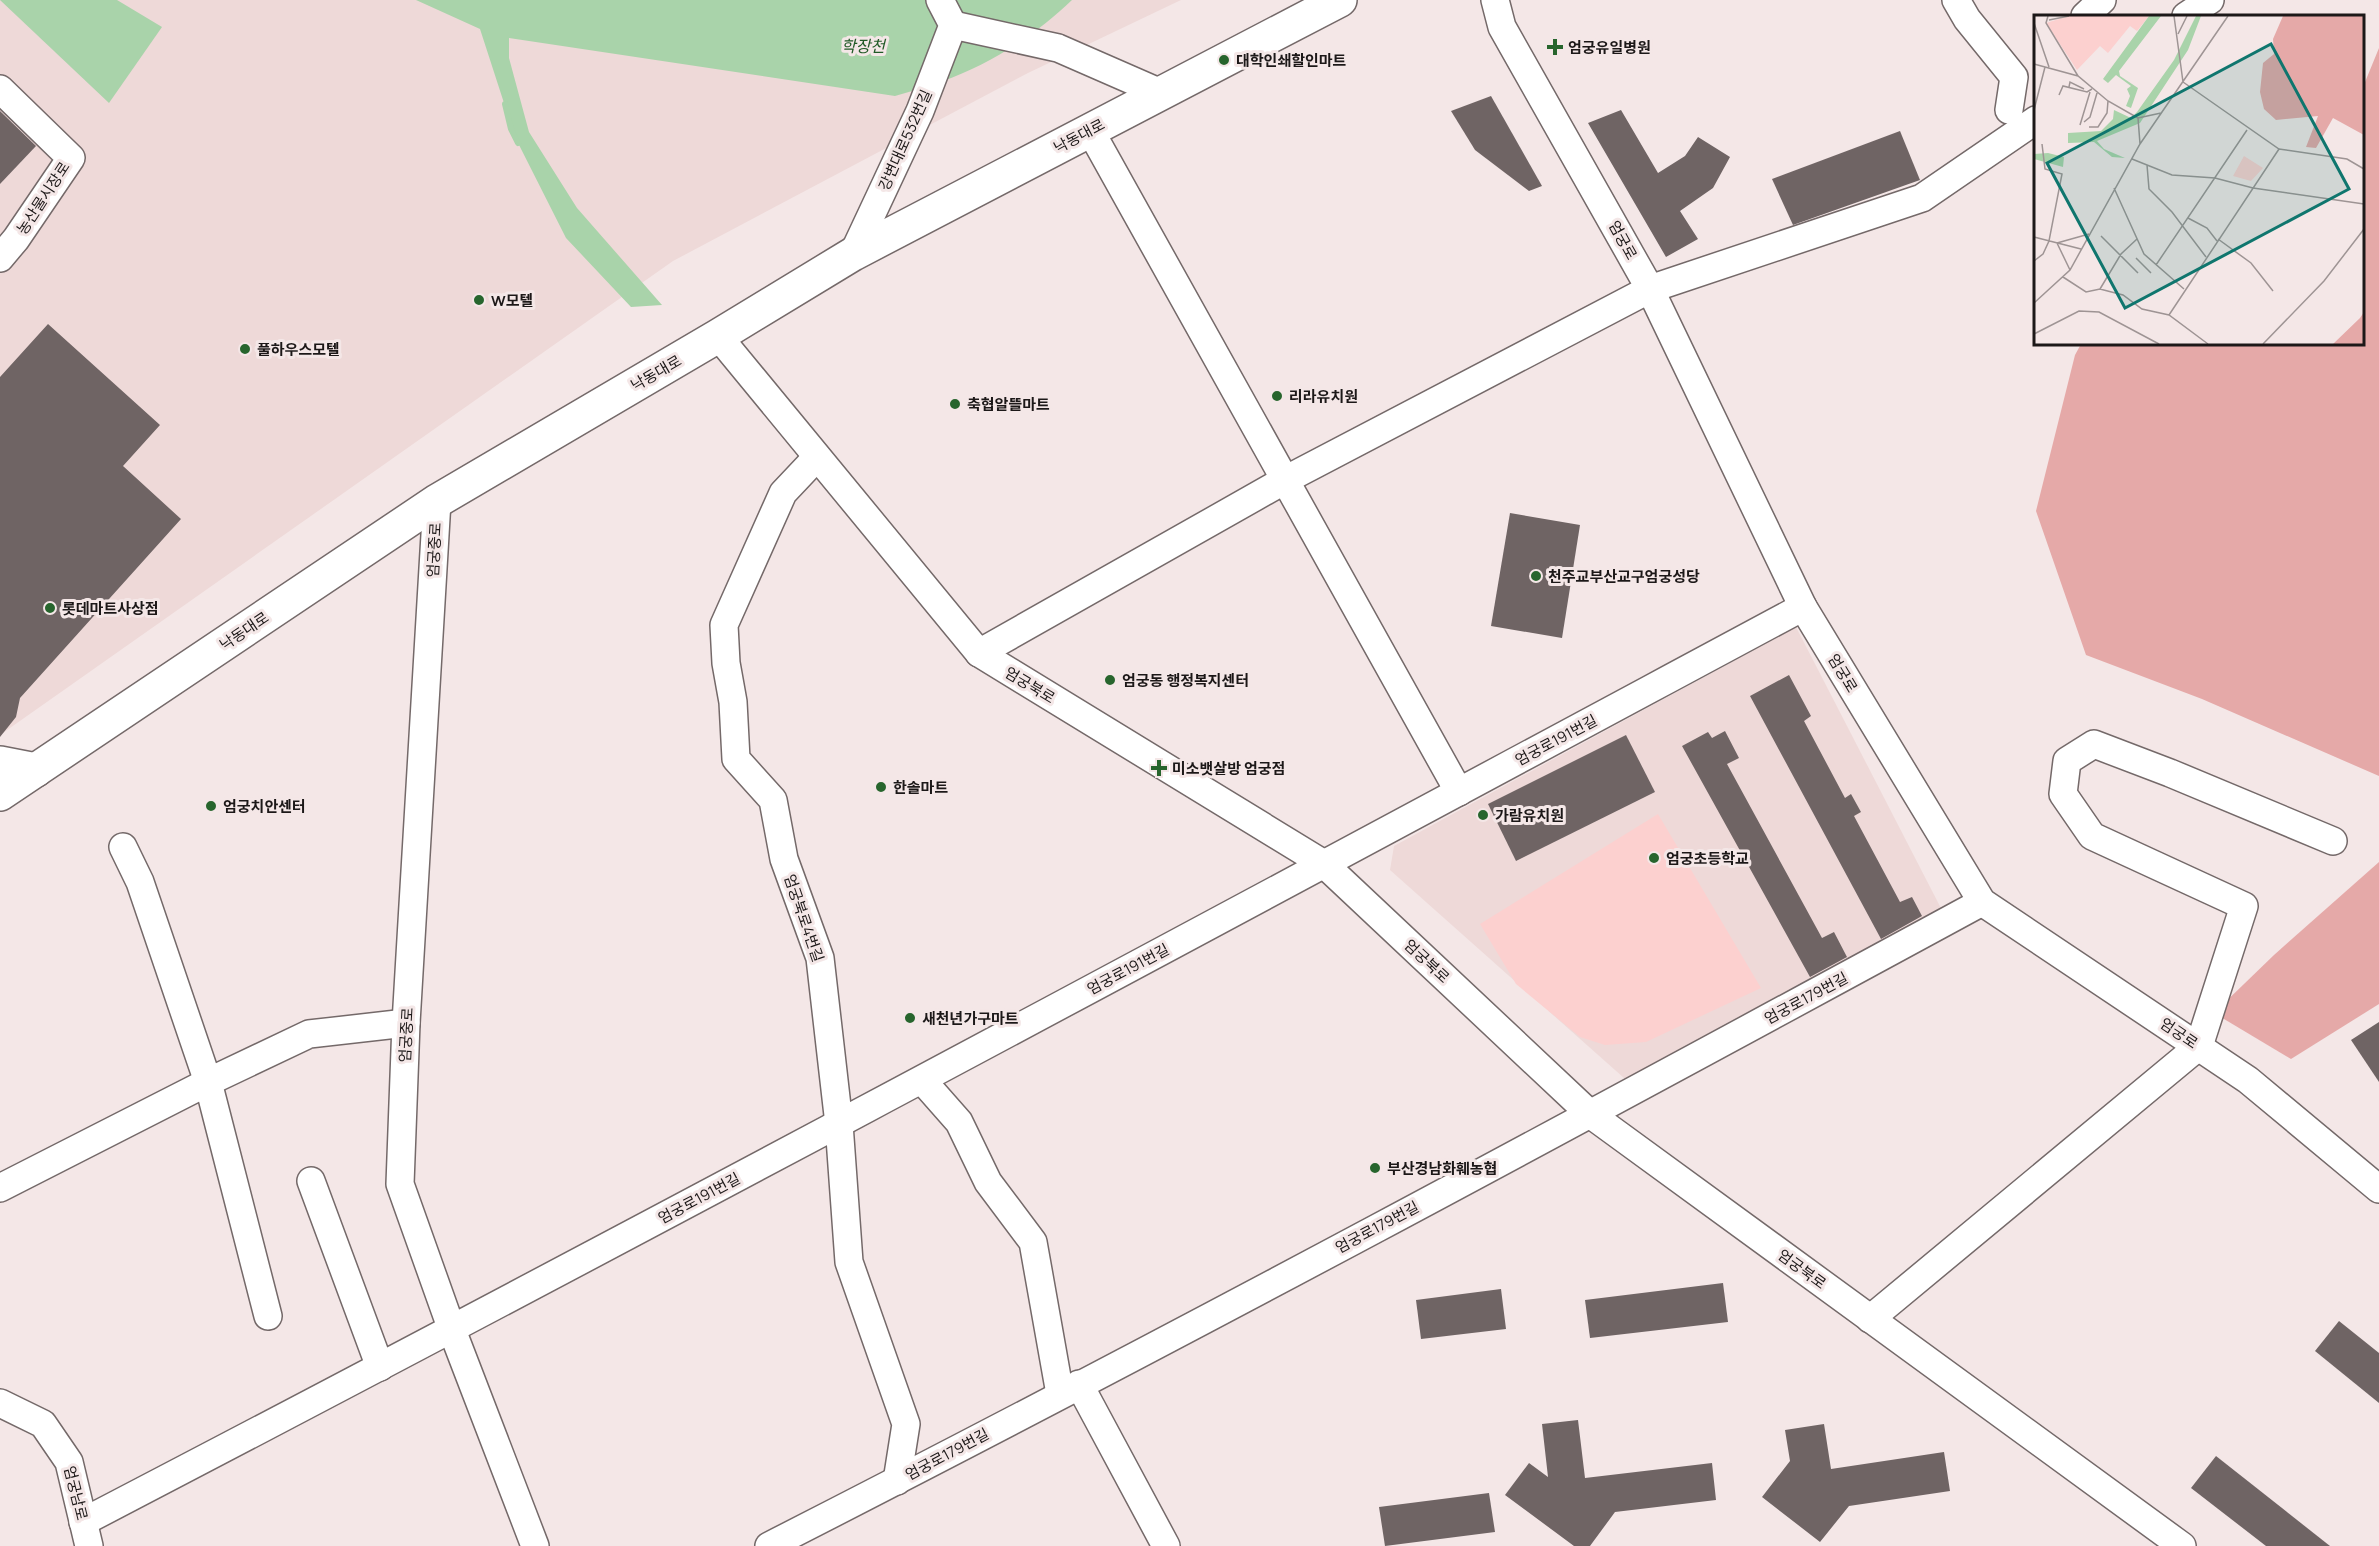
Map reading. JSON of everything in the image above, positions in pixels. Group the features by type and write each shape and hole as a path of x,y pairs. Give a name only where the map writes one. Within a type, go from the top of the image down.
{"main road":[{"name":"낙동대로","path":"0,794 437,501 853,254 1340,0"},
{"path":"0,763 36,770"}],"street":[{"path":"940,0 953,25 1058,48 1161,93"},
{"name":"엄궁로","path":"1495,0 1502,27 1650,289 1803,607 1982,902 2248,1080 2379,1189"},
{"path":"1956,0 1967,19 2024,76 2009,110"},
{"path":"2086,15 2102,0"},
{"path":"2188,15 2210,0"},
{"name":"강변대로532번길","path":"853,254 920,111 953,25"},
{"name":"농산물시장로","path":"0,89 71,158 6,240"},
{"path":"979,653 1285,480 1650,289 1922,198 2034,121"},
{"path":"1090,130 1459,792"},
{"name":"엄궁북로","path":"718,336 979,653 1324,864 1590,1114 2182,1546"},
{"name":"엄궁북로4번길","path":"817,457 783,493 724,625 726,663 734,702 736,759 773,800 784,859 820,958 839,1124 849,1262 906,1424 897,1481"},
{"name":"엄궁중로","path":"437,501 406,1023 400,1184 452,1330 535,1546"},
{"name":"엄궁로191번길","path":"86,1534 380,1367 922,1080 1803,607"},
{"path":"1870,1319 2199,1046 2244,906 2092,836 2063,794 2067,761 2094,744 2333,841"},
{"path":"123,847 140,882 208,1082 268,1316"},
{"name":"엄궁로179번길","path":"769,1546 897,1481 1590,1114 1982,902"},
{"path":"0,1188 208,1082 309,1034 406,1023"},
{"path":"922,1080 960,1122 988,1182 1033,1242 1069,1389 1166,1546"},
{"path":"311,1181 380,1367"},
{"name":"엄궁남로","path":"0,1403 43,1424 69,1462 86,1534"}],"shaded area":[{"path":"0,0 1181,0 1028,73 673,261 0,735"},
{"path":"2379,48 2379,776 2202,699 2086,655 2036,511 2075,355 2080,345 2364,345 2364,85"},
{"name":"엄궁초등학교","path":"1796,627 1945,916 1633,1086 1390,870 1394,846"},
{"path":"1658,814 1761,988 1646,1042 1605,1045 1580,1037 1516,984 1480,924"},
{"path":"2379,862 2379,1004 2291,1059 2214,1013 2274,955"}],"water":[{"path":"0,0 117,0 162,27 109,103"},
{"name":"학장천","path":"416,0 1072,0 1028,36 995,57 960,74 895,96 509,38 509,58 529,132 577,208 662,305 631,307 566,238 515,137 480,29"}],"building":[{"path":"1491,96 1542,186 1529,191 1475,150 1451,111"},
{"path":"1621,110 1658,173 1685,156 1698,137 1730,157 1713,188 1680,211 1698,239 1666,257 1588,123"},
{"path":"0,111 36,146 0,184"},
{"path":"1900,131 1920,180 1793,225 1772,179"},
{"name":"롯데마트사상점","path":"48,324 160,425 123,466 181,519 20,698 16,717 0,737 0,377"},
{"name":"천주교부산교구엄궁성당","path":"1510,513 1580,525 1562,638 1491,626"},
{"path":"1789,675 1811,716 1804,721 1845,798 1851,794 1861,812 1854,816 1900,902 1912,897 1922,916 1881,939 1750,696"},
{"path":"1725,731 1739,758 1727,764 1822,938 1834,932 1847,957 1810,977 1682,746 1708,732 1712,738"},
{"path":"1626,735 1655,792 1516,861 1488,804"},
{"path":"2379,1022 2379,1082 2351,1040"},
{"path":"1723,1283 1728,1322 1590,1338 1585,1300"},
{"path":"1501,1289 1506,1329 1421,1339 1416,1300"},
{"path":"2339,1321 2379,1353 2379,1403 2315,1351"},
{"path":"1578,1420 1585,1478 1712,1463 1716,1500 1615,1512 1590,1546 1574,1546 1505,1495 1529,1463 1548,1477 1542,1424"},
{"path":"1824,1424 1831,1469 1944,1452 1950,1491 1849,1506 1820,1542 1762,1497 1790,1461 1785,1430"},
{"path":"2216,1456 2330,1546 2266,1546 2191,1488"},
{"path":"1489,1493 1495,1532 1385,1546 1379,1507"}],"waterway":[{"path":"505,104 511,129 518,143"}],"place":[{"name":"엄궁유일병원","path":"1555,47"},
{"name":"대학인쇄할인마트","path":"1224,60"},
{"name":"W모텔","path":"479,300"},
{"name":"풀하우스모텔","path":"245,349"},
{"name":"리라유치원","path":"1277,396"},
{"name":"축협알뜰마트","path":"955,404"},
{"name":"천주교부산교구엄궁성당","path":"1536,576"},
{"name":"롯데마트사상점","path":"50,608"},
{"name":"엄궁동 행정복지센터","path":"1110,680"},
{"name":"미소뱃살방 엄궁점","path":"1159,768"},
{"name":"한솔마트","path":"881,787"},
{"name":"엄궁치안센터","path":"211,806"},
{"name":"가람유치원","path":"1483,815"},
{"name":"엄궁초등학교","path":"1654,858"},
{"name":"새천년가구마트","path":"910,1018"},
{"name":"부산경남화훼농협","path":"1375,1168"}]}
